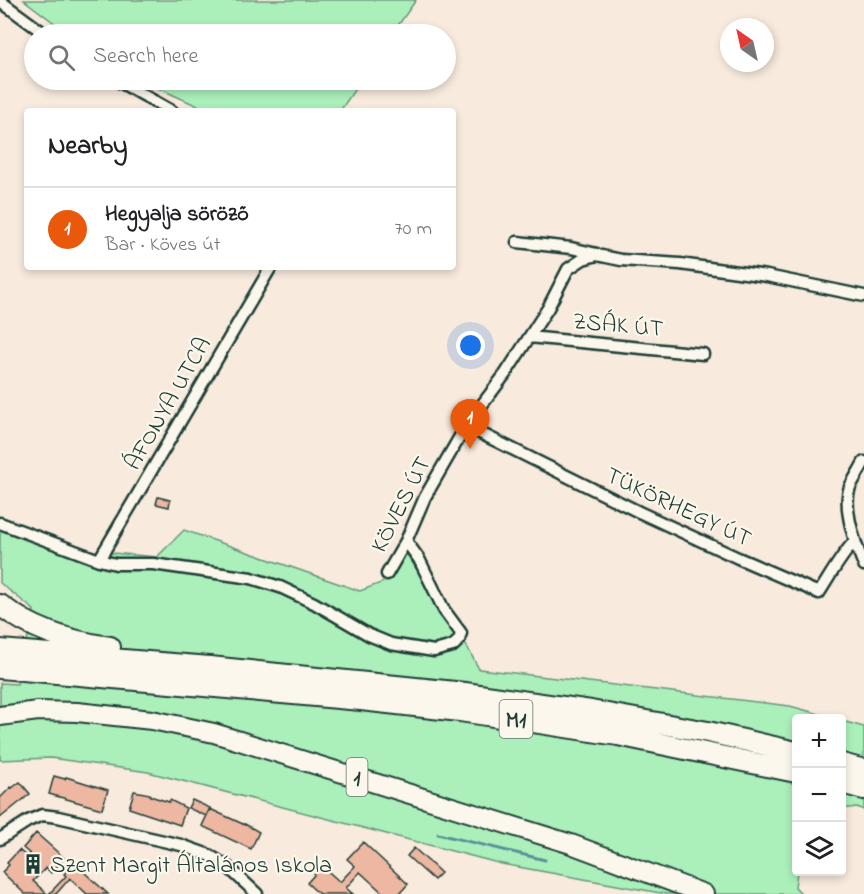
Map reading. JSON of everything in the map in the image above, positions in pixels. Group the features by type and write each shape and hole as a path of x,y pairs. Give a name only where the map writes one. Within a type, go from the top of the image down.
{"highway":[{"path":"0,605 24,622 63,637 96,645 168,655 210,667"},
{"name":"M1","path":"0,650 210,667 465,693 591,711 708,732 792,751"},
{"name":"M1","path":"0,668 460,711 618,735 792,771"},
{"path":"846,765 864,770"},
{"path":"846,784 864,789"}],"main road":[{"name":"1","path":"0,716 38,711 77,712 152,720 214,733 572,844 704,894"}],"street":[{"path":"0,1 31,24"},
{"path":"134,90 167,108"},
{"path":"517,242 571,248 621,260 657,262 767,276 864,296"},
{"name":"KÖVES ÚT","path":"387,574 406,541 425,497 466,426 506,374 548,308 568,269 583,259 597,255"},
{"name":"ÁFONYA UTCA","path":"99,560 269,270"},
{"name":"ZSÁK ÚT","path":"529,337 703,354"},
{"name":"TÜKÖRHEGY ÚT","path":"466,426 639,512 819,593 845,552 855,542"},
{"path":"864,462 849,489 850,519 855,542 864,565"},
{"path":"0,523 99,560 116,564 153,564 251,578 280,587 314,603 369,635 391,644 435,651 446,649 459,640 461,633 444,610 419,559 406,541"},
{"path":"0,839 27,821 42,815 58,817 181,844 209,855 228,867 257,894"}],"green space":[{"path":"24,0 416,0 399,24 56,24"},
{"path":"162,90 354,90 342,108 202,108"},
{"path":"0,521 90,551 157,557 184,530 360,591 389,580 406,553 479,669 790,706 819,714 792,714 792,876 796,876 795,887 802,894 666,894 502,864 148,772 51,758 0,760 0,683 17,684 34,610 0,583"},
{"path":"846,722 864,727 864,810 857,807 846,808"}],"building":[{"path":"158,497 170,500 169,507 156,504"},
{"path":"54,776 65,779 66,777 108,790 102,809 49,794"},
{"path":"20,782 30,794 0,818 0,798"},
{"path":"134,791 150,794 150,796 169,802 170,800 186,808 180,825 129,808"},
{"path":"192,800 210,808 206,816 188,808"},
{"path":"210,809 259,832 251,849 202,826"},
{"name":"Szent Margit Általános Iskola","path":"36,833 64,858 51,873 46,868 33,881 47,894 25,894 2,872 19,850 27,857 30,854 23,848"},
{"path":"363,842 408,884 399,894 384,894 360,872 346,888 353,894 319,894 307,883 322,866 340,882 355,866 347,859"},
{"path":"414,848 441,873 434,880 407,856"},
{"name":"Szent Margit Általános Iskola","path":"74,863 108,894 87,894 70,878 56,894 49,894 66,876 64,874"}],"waterway":[{"path":"438,834 545,860"}],"place":[{"name":"Hegyalja söröző","path":"470,449"},
{"name":"Szent Margit Általános Iskola","path":"33,864"}]}
